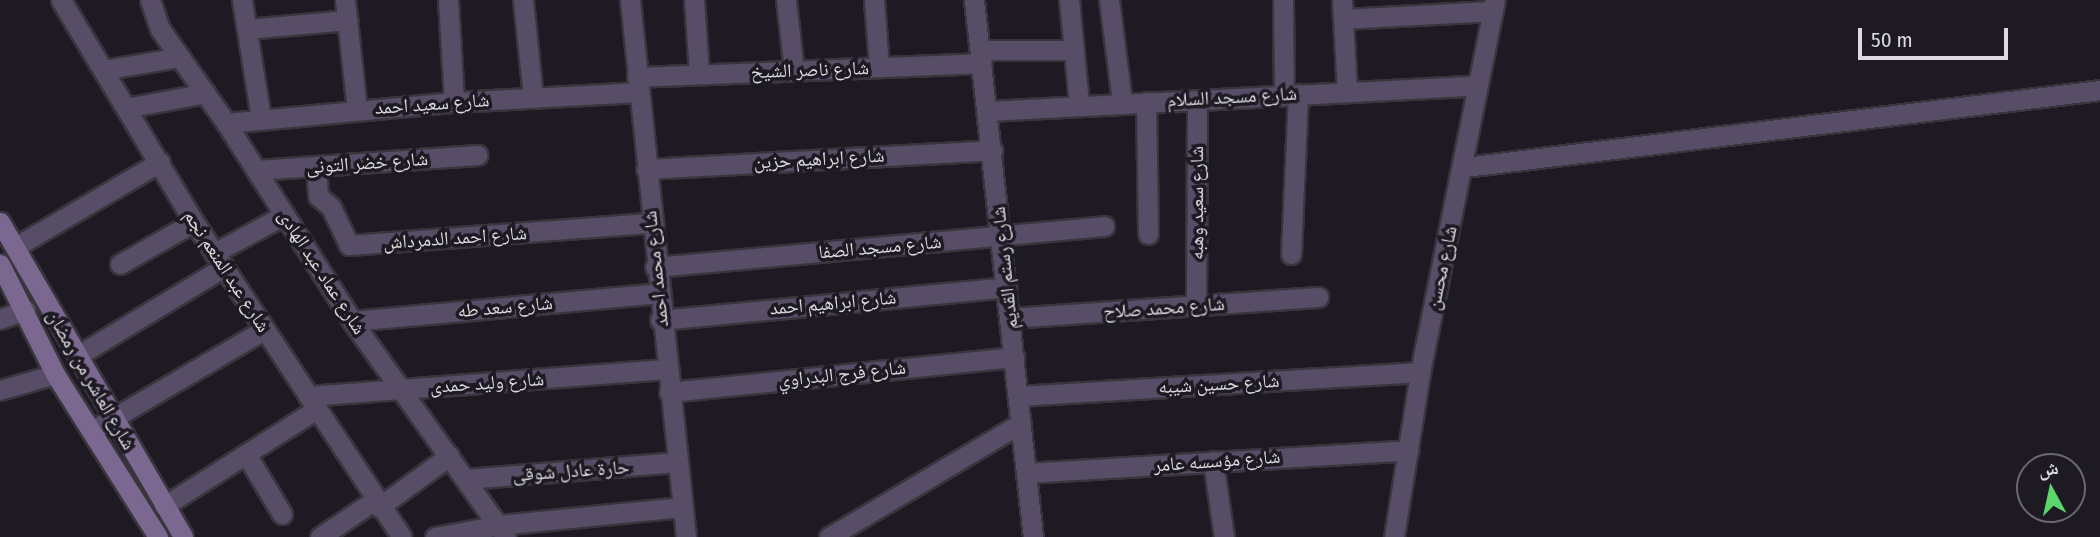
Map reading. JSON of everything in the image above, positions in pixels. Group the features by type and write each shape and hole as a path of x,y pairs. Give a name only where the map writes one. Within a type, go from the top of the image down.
{"main road":[{"name":"شارع العاشر من رمضان","path":"0,222 183,537"},
{"name":"شارع العاشر من رمضان","path":"0,264 55,374 93,430 158,537"}],"street":[{"name":"شارع عبد المنعم نجم","path":"61,0 194,222 377,504 402,537"},
{"name":"شارع عماد عبد الهادى","path":"150,0 160,29 226,123 352,321 503,531"},
{"path":"242,0 261,118"},
{"path":"345,0 357,110"},
{"path":"448,0 454,102"},
{"path":"523,0 533,97"},
{"name":"شارع محمد احمد","path":"630,0 660,320 686,537"},
{"path":"694,0 699,74"},
{"path":"786,0 794,71"},
{"path":"874,0 879,67"},
{"name":"شارع رستم القديم","path":"974,0 1033,537"},
{"path":"1069,0 1079,104"},
{"path":"1109,0 1122,102"},
{"path":"1283,0 1291,95 1291,254"},
{"path":"1347,91 1343,10 1494,5"},
{"name":"شارع محسن","path":"1394,537 1420,372 1465,167 1476,85 1494,5"},
{"path":"247,29 348,20"},
{"name":"شارع ناصر الشيخ","path":"638,84 699,74 879,67 1074,50"},
{"path":"103,70 180,57"},
{"name":"شارع سعيد احمد","path":"226,123 533,97 638,84"},
{"name":"شارع مسجد السلام","path":"988,111 1079,104 1476,85"},
{"path":"1465,167 2100,90"},
{"path":"126,107 206,93"},
{"name":"شارع سعيد وهبه","path":"1196,305 1197,100"},
{"path":"1146,102 1148,234"},
{"name":"شارع ابراهيم حزين","path":"646,169 992,150"},
{"name":"شارع خضر التونى","path":"256,170 477,155"},
{"path":"15,247 160,162"},
{"name":"شارع احمد الدمرداش","path":"316,166 318,196 331,207 349,245 651,223"},
{"path":"77,356 284,215"},
{"path":"120,264 194,222"},
{"name":"شارع مسجد الصفا","path":"655,267 1104,226"},
{"name":"شارع ابراهيم احمد","path":"660,320 1006,287"},
{"name":"شارع سعد طه","path":"352,321 658,293"},
{"name":"شارع محمد صلاح","path":"1010,318 1318,297"},
{"path":"0,318 25,310"},
{"path":"93,430 265,329"},
{"name":"شارع فرج البدراوي","path":"669,392 1014,357"},
{"name":"شارع وليد حمدى","path":"313,403 401,389 666,369"},
{"name":"شارع حسين شيبه","path":"1018,396 1420,372"},
{"path":"0,390 55,374"},
{"path":"164,506 246,454 313,403"},
{"path":"829,537 1021,423"},
{"name":"شارع مؤسسه عامر","path":"1026,473 1408,450"},
{"path":"246,454 282,514"},
{"path":"320,537 377,504 449,456"},
{"path":"1213,461 1224,537"},
{"name":"حارة عادل شوقى","path":"466,479 677,462"},
{"path":"435,537 503,531 682,507"}]}
